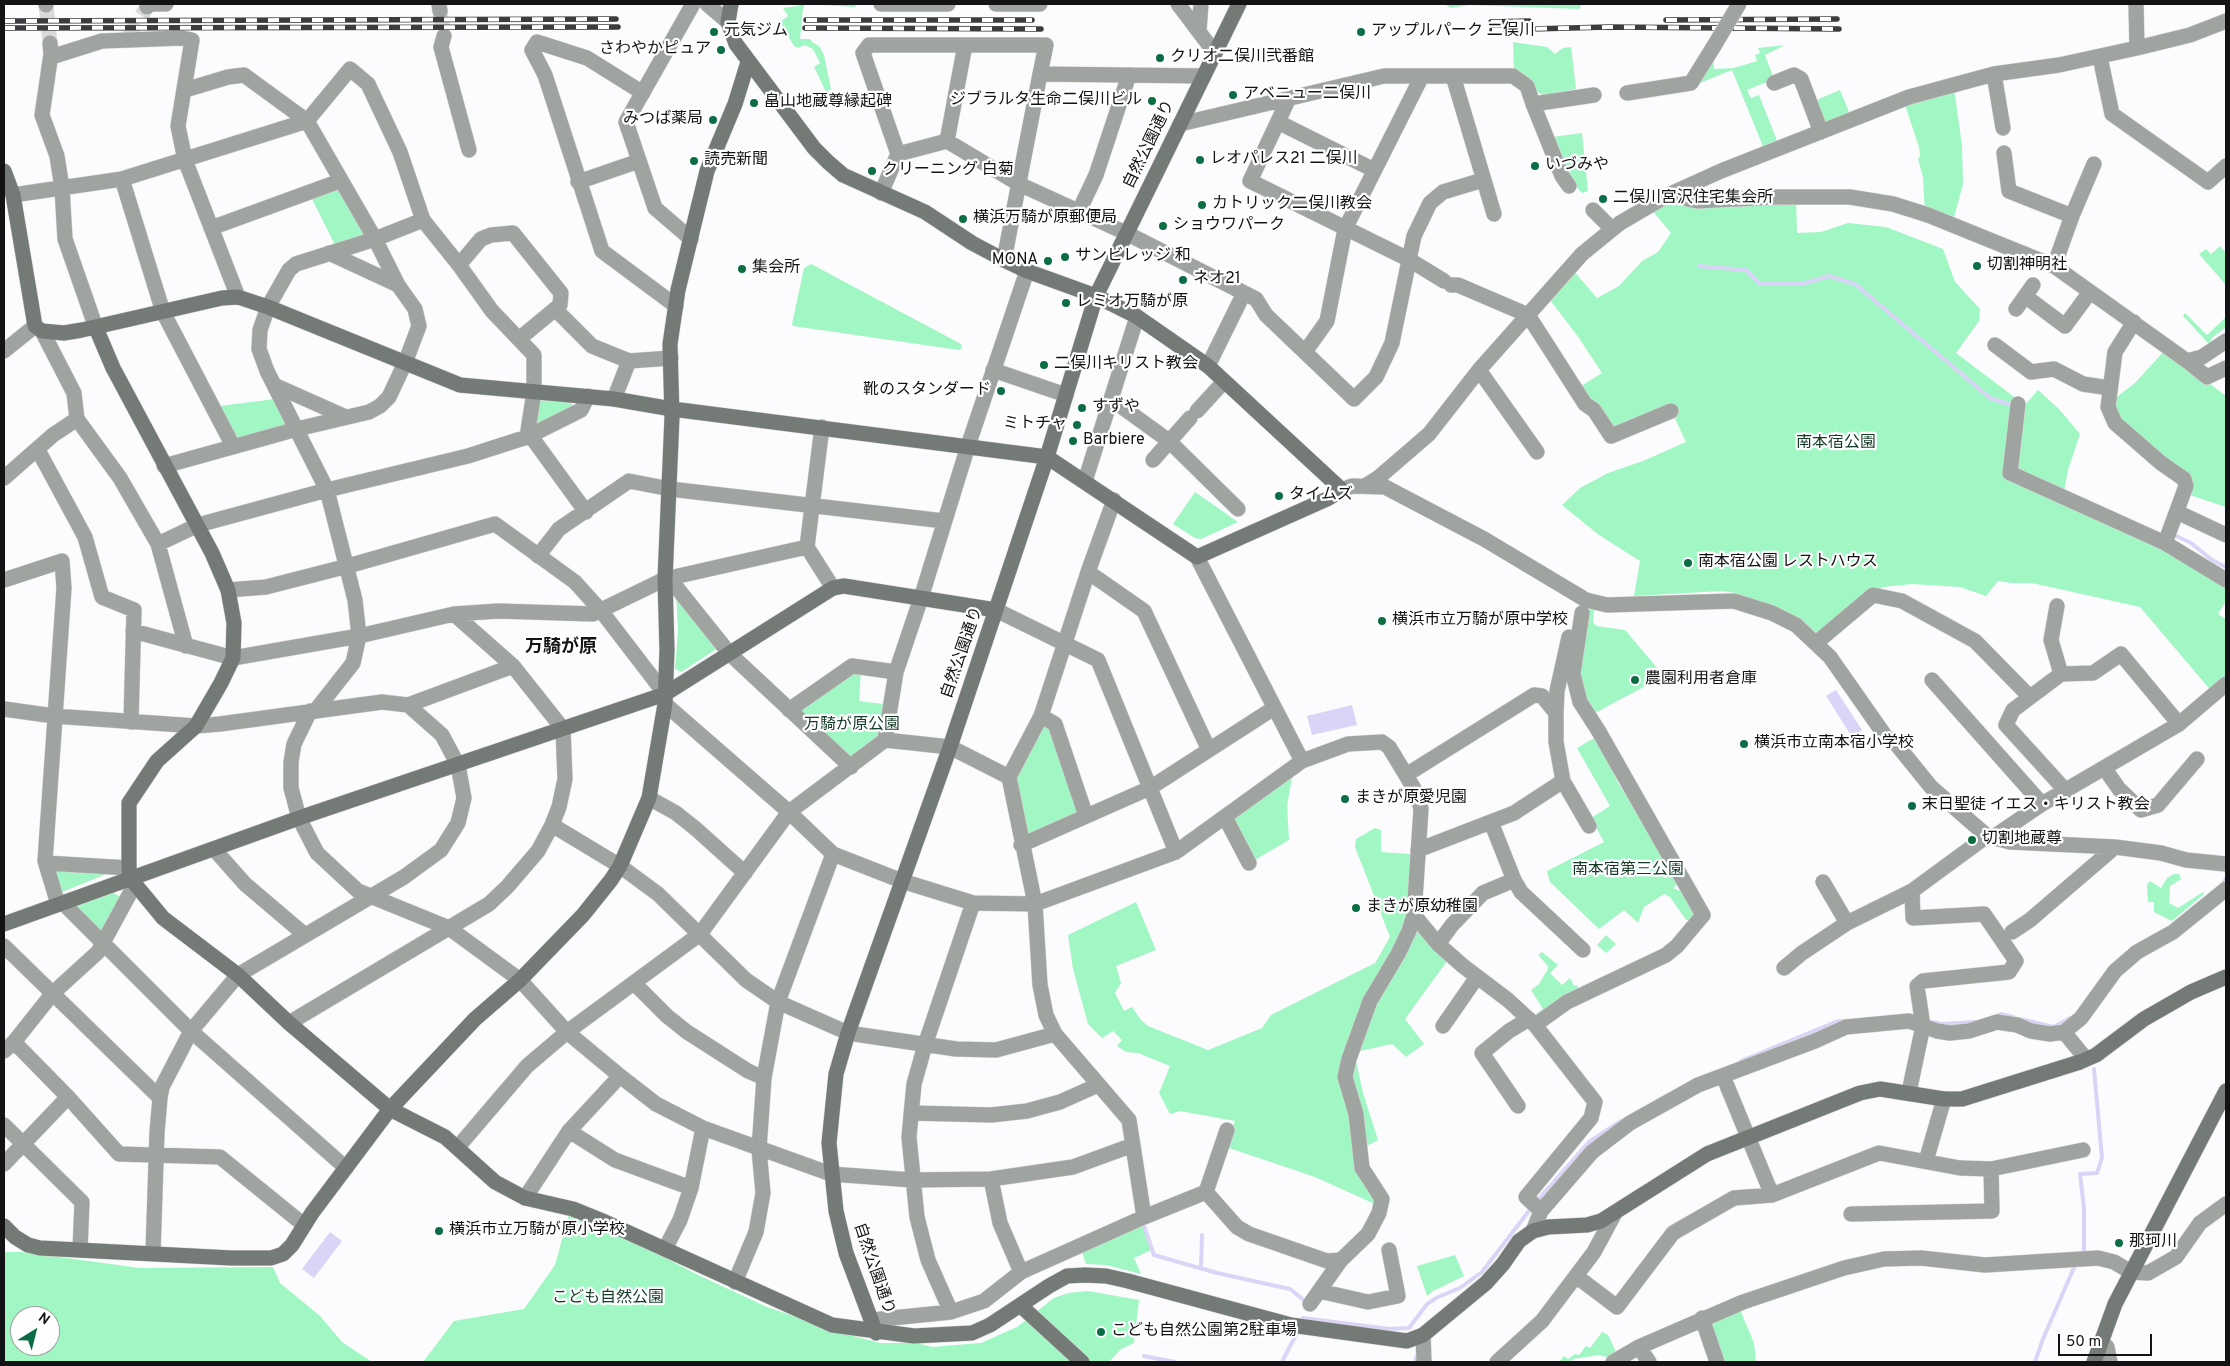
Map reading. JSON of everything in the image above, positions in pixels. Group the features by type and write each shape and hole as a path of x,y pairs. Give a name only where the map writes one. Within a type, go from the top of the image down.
{"street":[{"path":"147,5 166,4"},
{"path":"691,239 654,208 626,122 693,4"},
{"path":"707,4 728,22 736,44 748,62 814,148 843,175 881,194 925,212 972,243 1026,271 1096,296 1137,317 1208,366 1342,490"},
{"path":"728,22 731,4"},
{"path":"881,4 948,4"},
{"path":"996,4 1040,4"},
{"path":"1178,4 1215,53"},
{"path":"1199,31 1202,4"},
{"name":"自然公園通り","path":"874,1326 846,1253 836,1211 829,1143 836,1074 848,1033 950,747 996,610 1047,457 1096,296 1239,4"},
{"path":"1628,93 1691,83 1739,4"},
{"path":"2136,4 2137,48"},
{"path":"1365,486 1378,478 1429,434 1479,370 1582,254 1612,229 1668,195 1721,170 1909,97 1994,74 2100,57 2190,35 2226,21"},
{"path":"444,36 441,47 469,150"},
{"path":"238,297 185,160 178,126 192,40 182,38 128,37 51,50 42,115 57,156 62,188 65,239 96,328 114,368 164,466 198,525 228,590 234,623 233,658 222,683 196,726 164,753 129,803 131,877 104,944 98,952 53,993 9,1047 68,1097 119,1154 220,1157 304,1225"},
{"path":"643,93 587,58 537,42 532,50 545,76 578,182 602,250 676,306"},
{"path":"881,194 898,154 863,53 869,44 1046,45 1004,260"},
{"path":"947,141 965,45"},
{"path":"2100,57 2112,114 2208,182 2226,166"},
{"path":"4,1226 9,1238 40,1248 271,1258 283,1254 292,1246 304,1225 390,1109 475,1019 520,980 598,898 620,866 649,798 665,699 672,409 670,344 676,306 707,171 735,104 748,62"},
{"path":"13,195 122,179 307,121 350,69 368,84 400,152 423,220 459,265 492,312 534,355 534,392 528,436 586,512"},
{"path":"1040,74 1204,76"},
{"path":"1994,74 2003,128"},
{"path":"164,466 297,429 369,412 380,406 389,397 405,363 419,326 415,310 398,285 375,239 307,121 244,75 228,77 185,90"},
{"path":"1079,211 1096,175 1129,75"},
{"path":"1774,83 1794,75 1801,79 1821,132"},
{"path":"1180,124 1384,76 1513,76 1527,86 1562,176 1569,186"},
{"path":"1305,352 1327,321 1345,229 1422,76"},
{"path":"1453,76 1494,214"},
{"path":"1533,104 1594,95"},
{"path":"1289,98 1250,181 1408,259 1447,283 1458,285 1528,315 1585,404 1594,410 1611,436 1671,411"},
{"path":"1278,122 1374,170"},
{"path":"898,154 947,141 1019,184 1126,233 1256,299 1266,315 1354,399 1376,377 1392,343 1414,236 1435,197 1442,192 1483,180"},
{"path":"2004,153 2009,191 2072,216"},
{"path":"578,182 639,161"},
{"path":"2054,266 2094,164"},
{"path":"4,171 13,195 39,328 74,393 77,419 120,478 158,544 186,646"},
{"path":"122,179 163,312 233,446"},
{"path":"211,228 340,181"},
{"path":"1668,195 1697,201 1778,197 1850,197 1893,204 1936,218 2054,266 2188,361 2207,377 2226,368"},
{"path":"1593,210 1612,229"},
{"path":"423,220 375,239 296,264 289,270 268,308 260,330 259,349 274,385 327,490 356,600 360,636 353,663 313,710 294,744 291,762 291,788 298,818 317,853 358,891 449,928 520,980 567,1032 656,1104 703,1128 759,1149 831,1174 912,1180 991,1179 1073,1167 1133,1145"},
{"path":"459,265 481,239 491,234 513,233 562,293 560,305 519,339"},
{"path":"329,254 398,285"},
{"path":"458,1147 527,1066 567,1032 700,934 789,812 885,740 896,672 1026,271"},
{"path":"2016,309 2029,291 2065,326 2090,292"},
{"path":"1208,366 1244,293"},
{"path":"4,351 39,328 64,332 96,328 222,298 238,297 460,385 614,399 672,409 1047,457 1197,556 1302,761"},
{"path":"555,309 592,346 629,361 671,358"},
{"path":"1085,481 1137,317"},
{"path":"2134,322 2115,352 2108,407 2114,423 2184,480 2186,486 2165,543"},
{"path":"2188,361 2202,357 2226,341"},
{"path":"1995,346 2031,372 2054,369 2083,384 2110,388"},
{"path":"614,399 629,361"},
{"path":"993,370 1066,395"},
{"path":"1479,370 1536,452"},
{"path":"274,385 346,417"},
{"path":"1153,460 1220,387"},
{"path":"158,544 198,525 327,490 468,456 528,436 581,410 588,396"},
{"path":"1111,399 1169,441 1238,509"},
{"path":"2018,404 2010,473 2165,543 2226,580"},
{"path":"4,478 53,435 77,419"},
{"path":"822,427 807,547 833,588"},
{"path":"38,450 85,537 102,597 134,610 131,722"},
{"path":"538,556 559,529 629,481 670,489 944,521"},
{"path":"1197,556 1327,499 1352,486 1385,487 1484,539 1584,606 1734,601 1772,613 1796,626 1830,657 1886,737 1897,745 1931,787 1989,837 2010,842 2115,847 2161,852 2186,860 2226,864"},
{"path":"1114,500 1088,572 1041,716 1009,777 1035,904 1040,985 1046,1015 1055,1034 1129,1120 1144,1217"},
{"path":"2177,512 2226,535"},
{"path":"228,590 266,587 348,566 495,524 575,582 602,612 665,699 833,854 902,881 973,903 1035,904 1176,852 1302,761 1348,744 1382,742 1389,747 1417,794 1421,810 1414,915 1398,954 1370,1001 1349,1059 1345,1077 1356,1114 1362,1168 1382,1199 1379,1213 1368,1234 1341,1260 1315,1298 1368,1302 1398,1296 1389,1250"},
{"path":"133,631 233,658 360,636 454,614 498,611 593,614 602,612 667,579 807,547"},
{"path":"4,580 62,561 64,588 54,716 46,863 60,903 191,1031 346,1168"},
{"path":"1088,572 1144,611 1209,750"},
{"path":"667,579 729,653 851,767"},
{"path":"4,924 298,818 563,729 665,699 729,653 833,588 844,586 996,610 1098,660 1176,852"},
{"path":"1816,643 1873,595 1902,601 1975,641 2030,697"},
{"path":"1584,606 1571,630 1557,692 1556,742 1563,781 1589,826"},
{"path":"1518,1106 1482,1052 1509,1031 1532,1022 1567,1002 1666,955 1678,946 1704,915 1580,702 1573,674 1584,606"},
{"path":"2057,606 2051,640 2061,674"},
{"path":"289,1023 489,904 507,887 538,851 552,825 559,807 565,778 563,729 513,666 454,614"},
{"path":"2066,790 2006,725 2013,710 2061,674 2093,673 2121,654 2179,724"},
{"path":"4,709 54,716 131,722 196,726 220,724 382,702 408,705 513,666"},
{"path":"789,710 852,666 896,672"},
{"path":"1932,680 2042,804"},
{"path":"1784,968 1802,953 1848,923 1912,891 1989,837 2179,724 2226,684"},
{"path":"1406,775 1534,695 1542,696 1556,713"},
{"path":"153,1253 160,1098 162,1087 191,1031 238,975 404,877 441,850 458,823 464,798 458,765 442,735 408,705"},
{"path":"1022,845 1150,788 1274,708"},
{"path":"1041,716 1055,724 1086,816"},
{"path":"885,740 950,747 1009,777"},
{"path":"2105,769 2119,789 2141,810 2158,805 2197,759"},
{"path":"1418,850 1514,813 1563,781"},
{"path":"649,798 676,813 745,873"},
{"path":"1225,817 1249,863"},
{"path":"1491,822 1514,880 1521,892 1583,950"},
{"path":"552,825 620,866 658,894 746,980 778,1002 848,1033 956,1049 996,1050 1055,1034"},
{"path":"2012,932 2030,920 2115,847"},
{"path":"214,849 246,884 305,935"},
{"path":"734,1282 756,1232 763,1193 759,1149 764,1078 778,1002 833,854"},
{"path":"46,863 131,877 163,918 238,975 289,1023 390,1109 446,1137 495,1182 525,1198 573,1209 832,1325 874,1326 950,1312 984,1301 1021,1272 1144,1217 1206,1192 1228,1130"},
{"path":"1438,944 1452,925 1483,893 1514,880"},
{"path":"1822,882 1848,923"},
{"path":"1922,1018 1937,1031 1950,1033 1969,1031 1997,1022 2050,1034 2064,1032 2081,1018 2114,971 2137,952 2173,932 2226,889"},
{"path":"1909,1092 1922,1018 1917,986 1923,981 2009,972 2016,961 1984,914 1913,918 1912,891"},
{"path":"950,1312 928,1260 916,1218 909,1137 914,1084 925,1045 973,903"},
{"path":"1414,915 1438,944 1532,1022 1594,1102 1591,1118 1526,1196 1536,1206"},
{"path":"4,946 160,1098"},
{"path":"1443,1026 1477,977"},
{"path":"874,1326 914,1336 972,1332 990,1325 1068,1276 1106,1276 1299,1326 1407,1341 1423,1335 1486,1283 1519,1242 1533,1231 1548,1227 1587,1225 1601,1221 1707,1154 1860,1093 1880,1089 1909,1092 1944,1099 1962,1099 1983,1094 2086,1059 2096,1055 2144,1019 2191,992 2226,977"},
{"path":"634,983 667,1016 687,1032 748,1071 764,1078"},
{"path":"1533,1231 1536,1206 1592,1152 1630,1123 1698,1085 1815,1042 1846,1027 1922,1018"},
{"path":"2064,1032 2086,1059"},
{"path":"525,1198 569,1131 620,1076"},
{"path":"1723,1076 1772,1195"},
{"path":"911,1113 991,1115 1028,1111 1060,1102 1098,1085"},
{"path":"2094,1362 2115,1304 2226,1091"},
{"path":"4,1164 68,1097"},
{"path":"1926,1161 1944,1099"},
{"path":"4,1125 82,1202 80,1250"},
{"path":"665,1249 680,1220 691,1188 703,1128"},
{"path":"569,1131 615,1160 691,1188"},
{"path":"1576,1276 1616,1307 1673,1233 1734,1198 1772,1195 1879,1153 1960,1168 1991,1169 2083,1150"},
{"path":"1851,1214 1992,1211 1991,1169"},
{"path":"991,1179 1000,1223 1021,1272"},
{"path":"1206,1192 1237,1227 1249,1234 1327,1261 1341,1260"},
{"path":"1614,1362 1639,1347 1702,1318 1743,1302 1844,1268 1884,1259 1921,1258 1985,1265 2098,1258 2114,1262 2131,1272 2148,1273 2176,1257 2200,1222 2226,1204"},
{"path":"1497,1362 1542,1321 1594,1252 1615,1213"},
{"path":"1021,1306 1082,1362"},
{"path":"1702,1318 1717,1362"},
{"path":"1423,1335 1424,1362"},
{"path":"2101,1342 2107,1347 2110,1362"},
{"path":"1639,1347 1649,1362"}],"green space":[{"path":"805,4 800,39 810,39 819,46 824,55 831,89 826,92 814,67 820,63 813,49 805,45 798,48 794,46 780,22 788,16 783,8"},
{"path":"805,4 856,4 855,7"},
{"path":"1444,4 1582,4 1579,9 1469,5 1451,8"},
{"path":"1513,42 1547,47 1555,54 1563,48 1571,47 1576,89 1543,95 1535,91 1532,80 1520,71 1514,70"},
{"path":"1785,45 1765,55 1774,79 1747,90 1751,98 1759,95 1778,143 1764,149 1732,70 1695,85 1713,53 1714,69 1734,68 1757,61 1755,55 1760,53 1758,48"},
{"path":"1954,88 1962,146 1963,184 1953,221 1925,212 1923,177 1918,159 1920,156 1919,147 1904,102"},
{"path":"1840,90 1851,117 1824,128 1814,101"},
{"path":"1582,133 1588,191 1582,193 1569,179 1552,137"},
{"path":"338,185 368,235 335,245 310,195"},
{"name":"南本宿公園","path":"1670,199 1796,201 1797,233 1821,232 1848,223 1886,227 1943,249 1955,282 1980,309 1979,321 1956,353 2017,399 2009,478 2157,545 2226,584 2226,601 2218,614 2226,619 2226,681 2213,693 2140,607 2032,583 1998,581 1986,596 1960,587 1912,584 1883,587 1820,636 1799,618 1736,593 1722,591 1634,596 1640,561 1599,535 1562,505 1580,488 1608,473 1643,461 1686,442 1669,406 1615,428 1588,399 1581,386 1602,373 1579,338 1547,296 1573,270 1597,298 1619,286 1642,261 1658,252 1671,233 1650,208"},
{"path":"2220,246 2226,253 2226,285 2199,254 2206,249 2211,254"},
{"path":"811,264 961,344 962,348 959,350 793,326 804,268"},
{"path":"2185,313 2207,335 2226,317 2226,327 2212,338 2209,344 2183,316"},
{"path":"2165,350 2226,396 2226,507 2187,494 2191,484 2119,420 2113,405 2118,396 2135,383"},
{"path":"2038,390 2059,409 2080,434 2068,470 2064,491 2018,469 2024,406"},
{"path":"538,395 571,399 573,409 531,430"},
{"path":"275,399 288,426 241,439 234,434 219,406"},
{"path":"1195,492 1238,522 1201,539 1195,538 1173,524"},
{"path":"676,592 718,648 681,672 675,669 678,630"},
{"path":"1590,608 1594,609 1593,622 1596,626 1625,630 1664,676 1593,714 1579,684 1581,646"},
{"name":"万騎が原公園","path":"852,670 861,671 859,701 883,704 880,738 852,761 796,710"},
{"path":"1043,721 1052,727 1082,814 1024,839 1013,778"},
{"name":"南本宿第三公園","path":"1596,737 1618,783 1680,882 1673,888 1685,893 1695,914 1691,920 1686,920 1670,897 1664,894 1644,907 1638,923 1624,910 1599,929 1550,882 1547,871 1604,842 1591,818 1610,806 1577,748"},
{"path":"1293,773 1287,805 1289,840 1253,861 1230,820"},
{"path":"1375,828 1381,830 1381,852 1410,854 1408,915 1447,961 1405,1019 1424,1044 1406,1057 1392,1044 1360,1051 1356,1061 1363,1093 1378,1140 1363,1148 1377,1205 1315,1177 1226,1147 1235,1121 1180,1111 1170,1114 1159,1093 1170,1066 1138,1053 1126,1052 1117,1046 1122,1040 1113,1031 1102,1038 1088,1024 1073,969 1068,935 1136,902 1156,950 1116,966 1121,983 1115,993 1124,1011 1132,1007 1148,1026 1208,1050 1262,1028 1271,1015 1375,963 1390,937 1355,847 1356,839"},
{"path":"55,868 109,873 62,892 58,890"},
{"path":"2174,874 2179,874 2181,879 2170,886 2169,903 2178,908 2203,892 2204,894 2172,921 2154,912 2154,902 2148,902 2147,884 2150,881 2161,888 2167,878"},
{"path":"112,892 122,898 105,935 74,906"},
{"path":"1606,935 1616,944 1606,953 1597,945"},
{"path":"1542,952 1558,965 1550,973 1562,985 1570,978 1574,986 1577,985 1580,993 1548,1012 1531,1017 1543,1009 1531,990 1539,984 1548,969 1548,966 1538,955"},
{"name":"こども自然公園","path":"569,1214 641,1245 696,1274 767,1307 849,1335 880,1343 917,1343 932,1347 981,1343 1017,1327 1054,1298 1068,1293 1088,1291 1139,1300 1134,1343 1121,1349 1109,1362 423,1362 454,1321 524,1309 555,1265"},
{"path":"1142,1224 1151,1250 1134,1258 1141,1274 1106,1265 1086,1264 1081,1249"},
{"path":"4,1252 22,1252 140,1268 273,1267 280,1283 320,1316 342,1342 372,1362 4,1362"},
{"path":"1455,1255 1464,1276 1433,1291 1427,1296 1417,1266"},
{"path":"1739,1307 1754,1343 1756,1362 1721,1362 1707,1321"},
{"path":"1602,1332 1608,1335 1616,1352 1611,1358 1599,1355 1573,1359 1569,1362 1559,1362 1564,1356 1568,1359 1575,1354 1579,1355 1586,1346 1590,1348"}],"shaded area":[{"path":"1836,690 1862,730 1852,737 1826,696"},
{"path":"1352,705 1357,725 1312,735 1307,716"},
{"path":"330,1232 342,1241 314,1278 302,1269"}],"waterway":[{"path":"1699,266 1746,270 1760,284 1805,283 1829,276 1855,284 1990,398 2014,406"},
{"path":"2172,534 2191,543 2212,560 2226,567"},
{"path":"2221,886 2226,879"},
{"path":"1996,1016 2001,1014 2013,1017"},
{"path":"2020,1019 2054,1027 2070,1018"},
{"path":"1741,1061 1838,1021 1844,1021"},
{"path":"1932,1022 1941,1024 1975,1022"},
{"path":"2081,1255 2084,1251 2084,1208 2080,1174 2097,1173 2102,1158 2094,1069"},
{"path":"1536,1202 1589,1142 1621,1121"},
{"path":"1301,1322 1303,1318 1389,1329 1409,1328 1427,1304 1460,1288 1482,1272 1532,1207"},
{"path":"1143,1223 1154,1255 1217,1273 1290,1289 1306,1302"},
{"path":"1201,1267 1202,1235"},
{"path":"2035,1362 2076,1263"},
{"path":"1282,1362 1299,1329"},
{"path":"1144,1356 1175,1362"},
{"path":"1416,1357 1416,1362"}],"tunnel":[{"path":"46,5 50,43"},
{"path":"129,35 147,7"},
{"path":"440,11 444,36"}],"railway":[{"path":"4,21 616,19"},
{"path":"1666,20 1837,19"},
{"path":"806,20 1032,20"},
{"path":"1491,22 1529,21"},
{"path":"4,28 618,27"},
{"path":"1492,30 1609,27 1839,29"},
{"path":"805,28 1041,29"}],"place":[{"name":"元気ジム","path":"714,32"},
{"name":"アップルパーク 二俣川","path":"1361,32"},
{"name":"さわやかピュア","path":"721,50"},
{"name":"クリオ二俣川弐番館","path":"1160,58"},
{"name":"アベニュー二俣川","path":"1233,95"},
{"name":"ジブラルタ生命二俣川ビル","path":"1152,101"},
{"name":"畠山地蔵尊縁起碑","path":"754,103"},
{"name":"みつば薬局","path":"713,120"},
{"name":"レオパレス21 二俣川","path":"1200,160"},
{"name":"読売新聞","path":"694,161"},
{"name":"いづみや","path":"1535,166"},
{"name":"クリーニング 白菊","path":"872,171"},
{"name":"二俣川宮沢住宅集会所","path":"1603,199"},
{"name":"カトリック二俣川教会","path":"1202,205"},
{"name":"横浜万騎が原郵便局","path":"963,219"},
{"name":"ショウワパーク","path":"1163,226"},
{"name":"サンビレッジ 和","path":"1065,257"},
{"name":"MONA","path":"1048,261"},
{"name":"切割神明社","path":"1977,266"},
{"name":"集会所","path":"742,269"},
{"name":"ネオ21","path":"1183,280"},
{"name":"レミオ万騎が原","path":"1066,303"},
{"name":"二俣川キリスト教会","path":"1044,365"},
{"name":"靴のスタンダード","path":"1001,391"},
{"name":"すずや","path":"1082,408"},
{"name":"ミトチャ","path":"1077,425"},
{"name":"Barbiere","path":"1073,441"},
{"name":"タイムズ","path":"1279,496"},
{"name":"南本宿公園 レストハウス","path":"1688,563"},
{"name":"横浜市立万騎が原中学校","path":"1382,621"},
{"name":"農園利用者倉庫","path":"1635,680"},
{"name":"横浜市立南本宿小学校","path":"1744,744"},
{"name":"まきが原愛児園","path":"1345,799"},
{"name":"末日聖徒 イエス・キリスト教会","path":"1912,806"},
{"name":"切割地蔵尊","path":"1972,840"},
{"name":"まきが原幼稚園","path":"1356,908"},
{"name":"横浜市立万騎が原小学校","path":"439,1231"},
{"name":"那珂川","path":"2119,1243"},
{"name":"こども自然公園第2駐車場","path":"1101,1332"}],"district":[{"name":"万騎が原","path":"561,648"}]}
